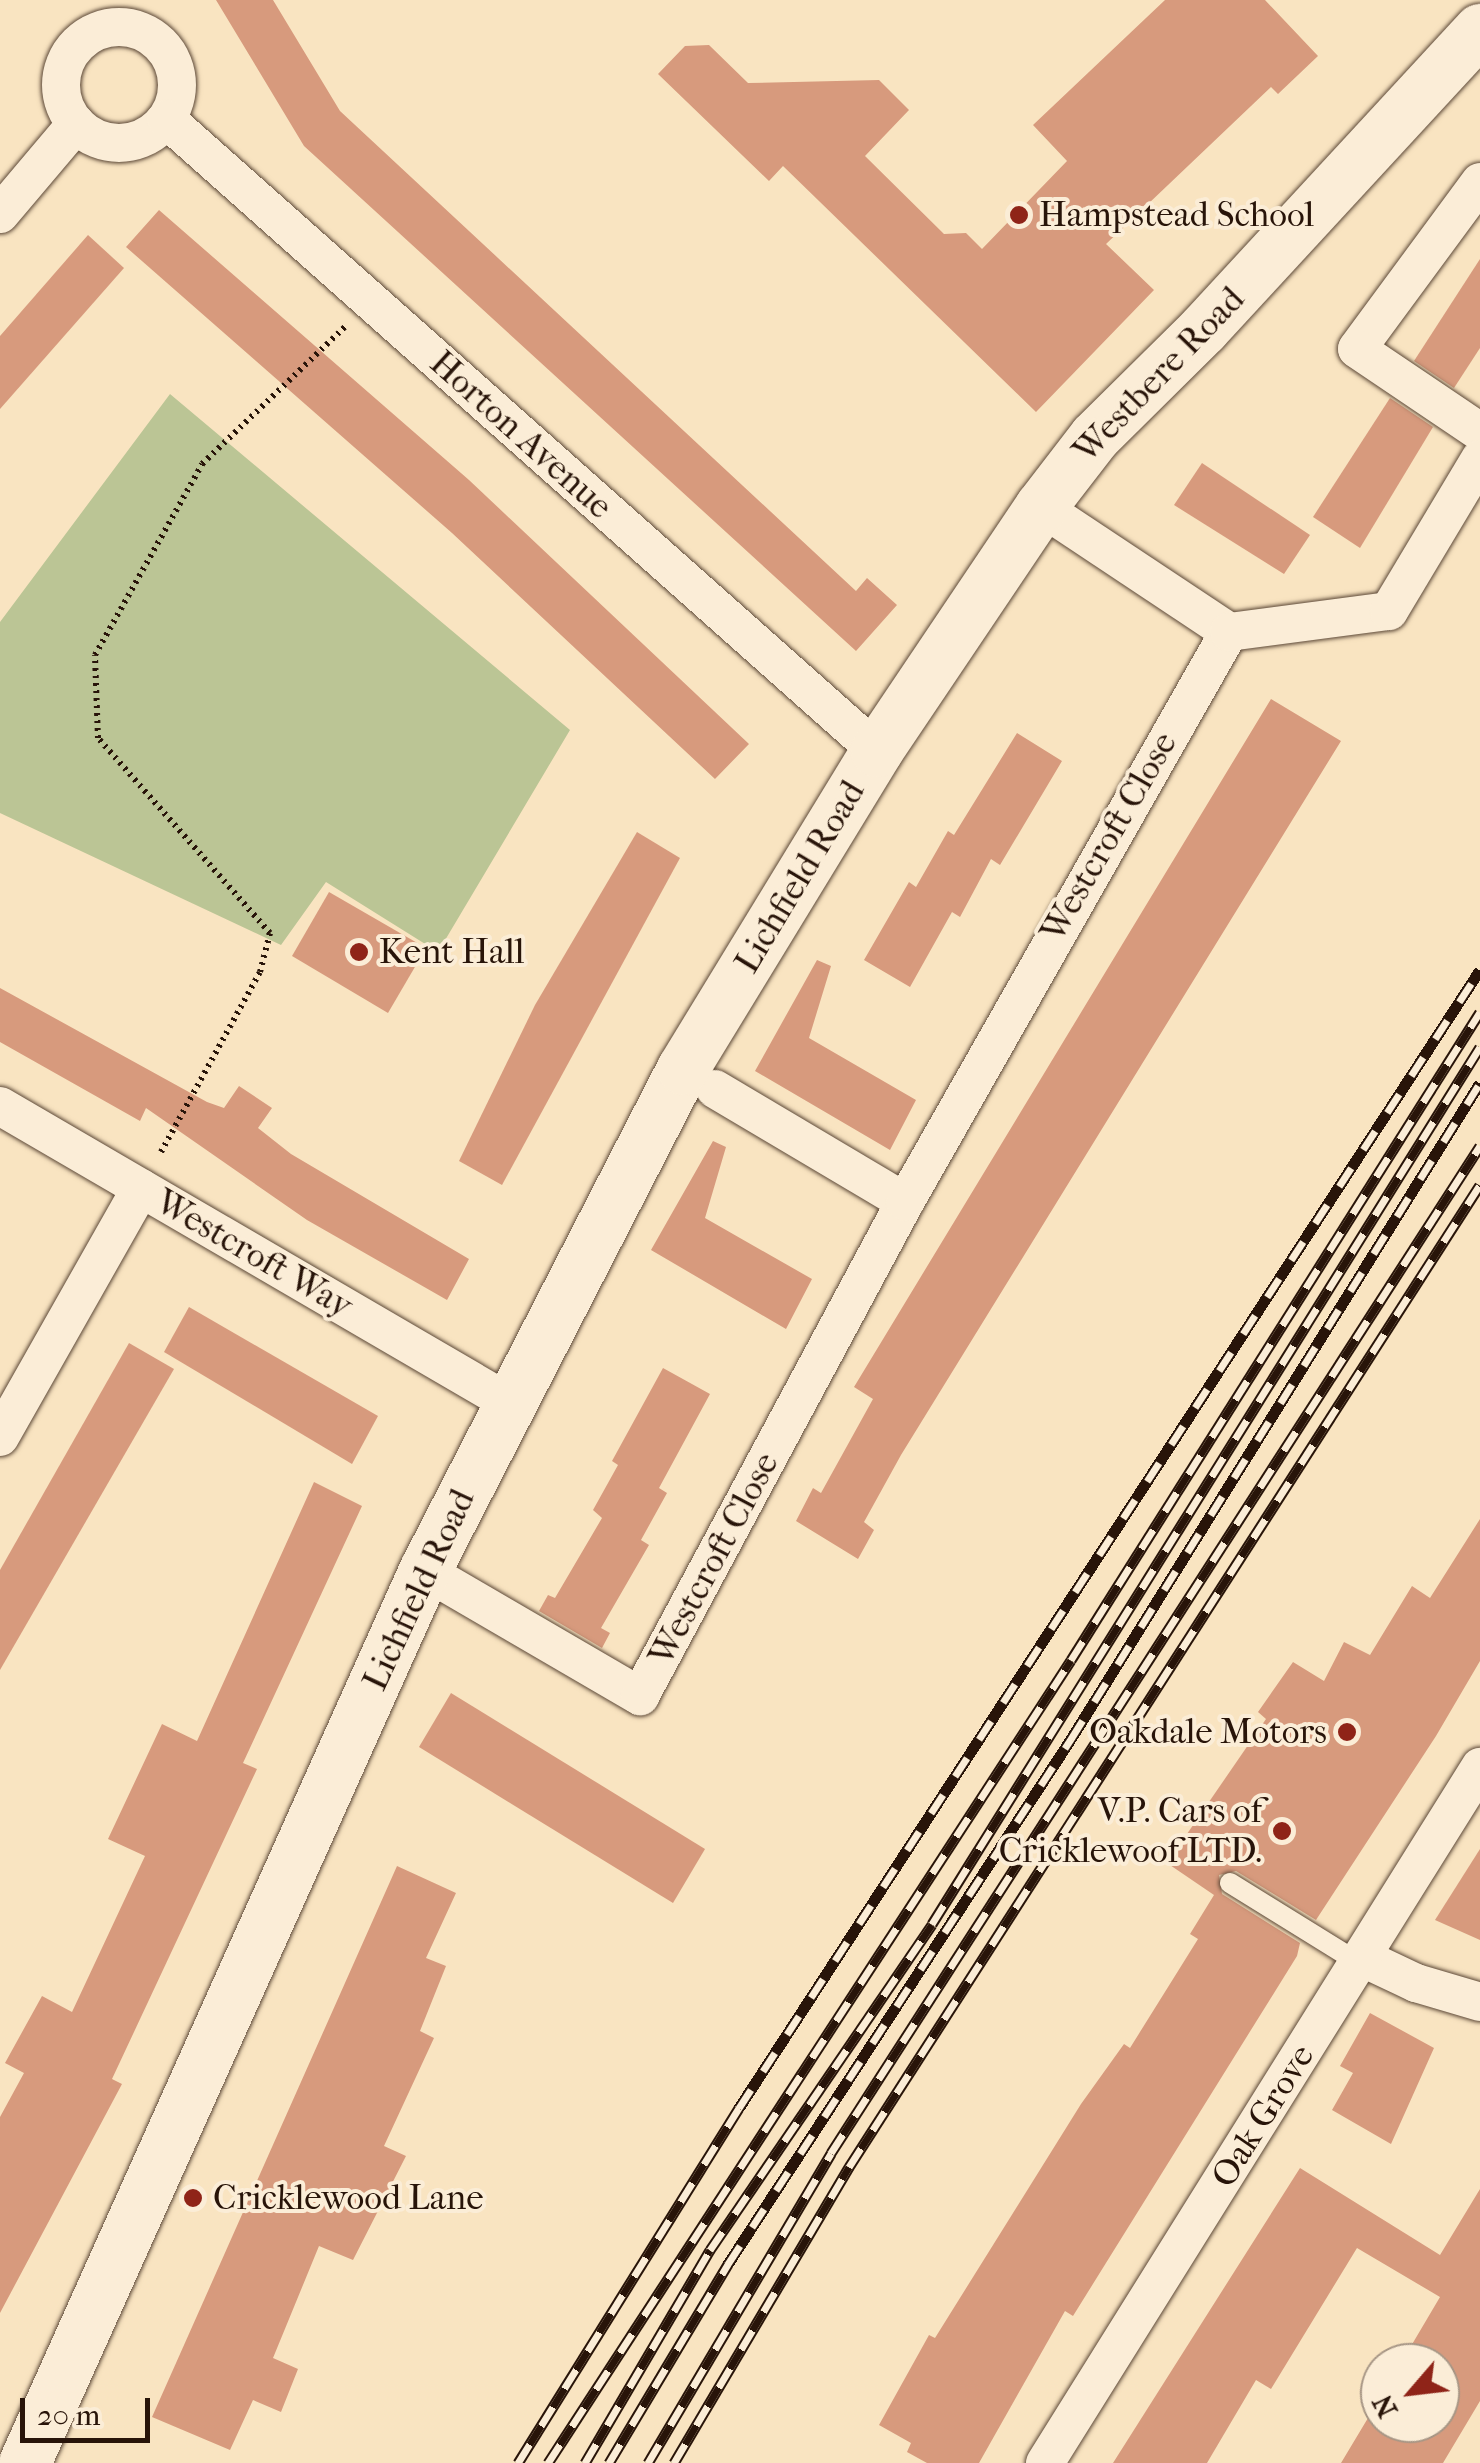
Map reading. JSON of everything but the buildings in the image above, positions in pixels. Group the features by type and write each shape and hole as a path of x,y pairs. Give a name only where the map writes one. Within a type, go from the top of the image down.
{"street":[{"path":"106,28 144,33 166,52 177,80 166,119 123,144 89,135 65,107 64,68 72,50 106,28"},
{"name":"Westbere Road","path":"877,751 1041,506 1094,437 1204,329 1480,30"},
{"name":"Horton Avenue","path":"166,119 877,751"},
{"path":"0,214 76,124"},
{"path":"1480,182 1357,349 1480,432"},
{"path":"1041,506 1229,632 1390,612 1480,459"},
{"name":"Westcroft Close","path":"425,1571 640,1696 905,1202 1229,632"},
{"name":"Lichfield Road","path":"26,2463 425,1571 508,1402 683,1070 877,751"},
{"path":"715,1089 905,1202"},
{"name":"Westcroft Way","path":"0,1106 508,1402"},
{"path":"0,1437 141,1188"},
{"name":"Oak Grove","path":"1045,2463 1480,1767"},
{"path":"1361,1961 1480,2002"}],"lane":[{"path":"1230,1883 1361,1961"}],"path":[{"path":"141,1188 260,972 270,933 98,738 95,655 202,464 374,305"}],"green space":[{"path":"170,394 570,730 438,952 326,882 281,945 0,813 0,622"}],"railway":[{"path":"518,2463 739,2108 1480,970"},
{"path":"548,2463 1071,1660 1480,1012"},
{"path":"585,2463 710,2250 932,1924 1480,1047"},
{"path":"609,2463 728,2264 1071,1739 1480,1083"},
{"path":"648,2463 831,2153 1480,1146"},
{"path":"674,2463 849,2167 1480,1185"}],"place":[{"name":"Hampstead School","path":"1019,215"},
{"name":"Kent Hall","path":"359,952"},
{"name":"Oakdale Motors","path":"1347,1732"},
{"name":"V.P. Cars of Cricklewoof LTD.","path":"1282,1831"},
{"name":"Cricklewood Lane","path":"193,2198"}]}
